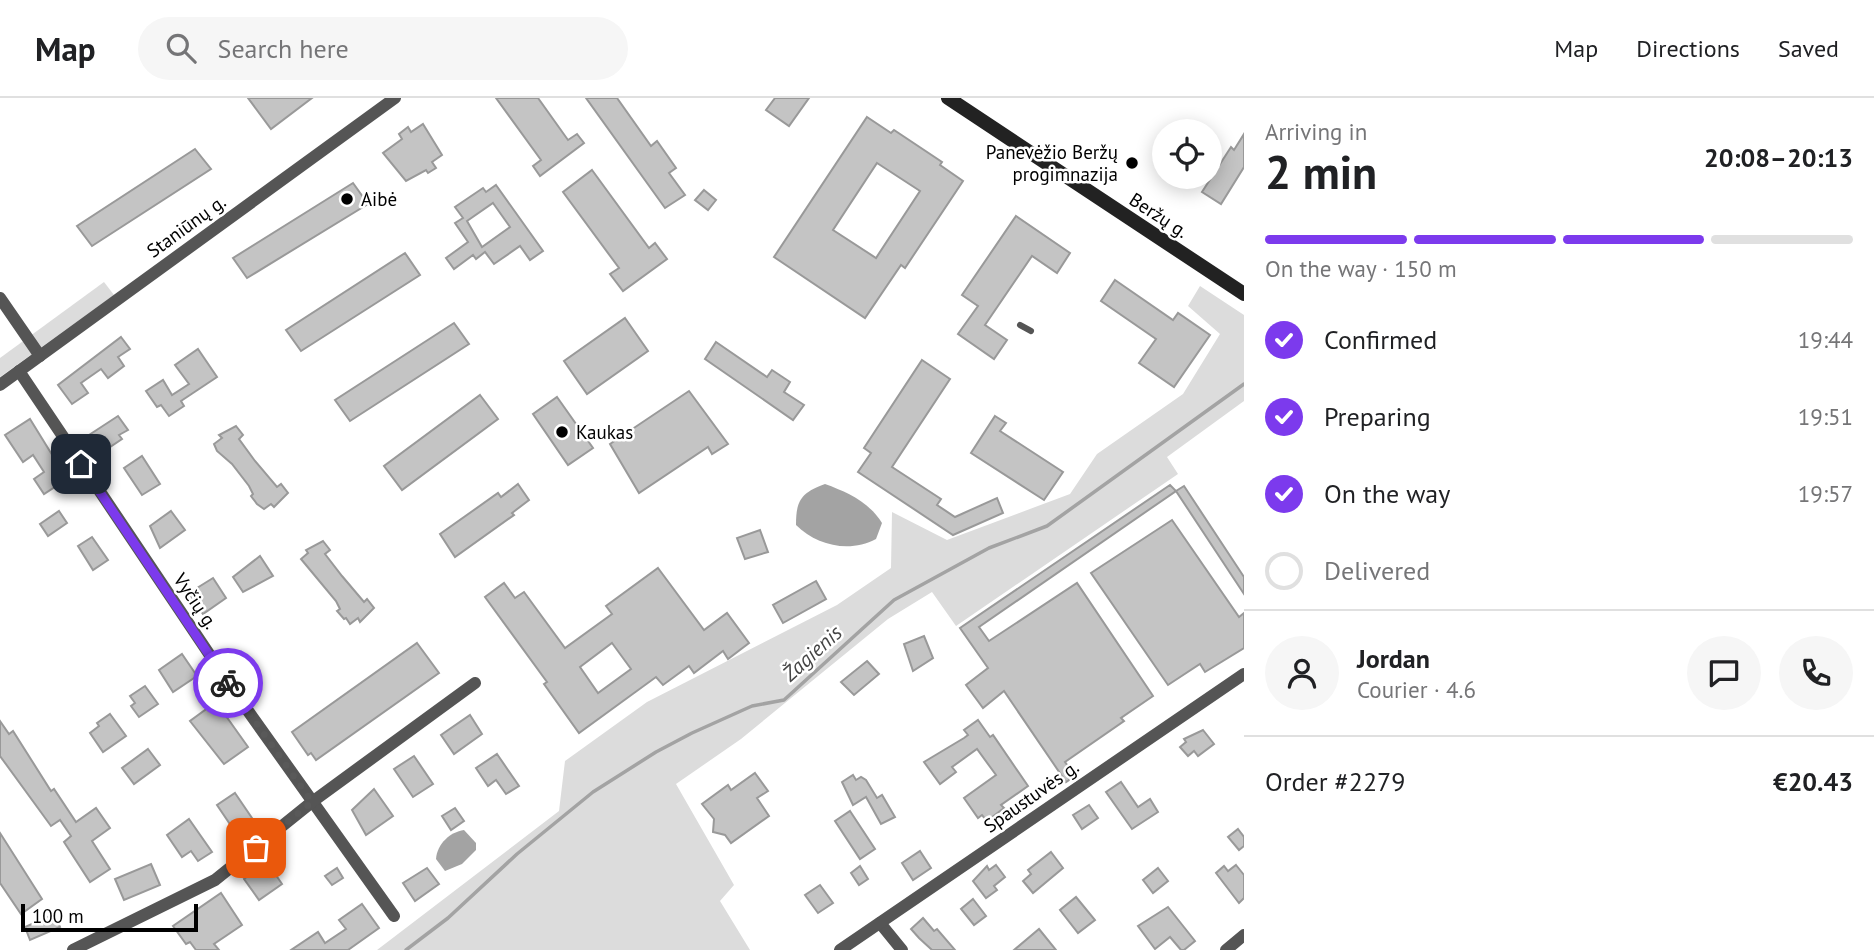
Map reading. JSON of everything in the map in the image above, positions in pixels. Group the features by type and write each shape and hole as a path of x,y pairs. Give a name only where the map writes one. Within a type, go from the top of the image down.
{"main road":[{"name":"Beržų g.","path":"948,98 1244,294"}],"street":[{"name":"Staniūnų g.","path":"0,386 395,98"},
{"path":"0,298 40,356"},
{"name":"Vyčių g.","path":"19,371 236,694 394,916"},
{"name":"Spaustuvės g.","path":"840,950 1244,674"},
{"path":"73,950 215,880 312,802 475,683"},
{"path":"880,923 902,950"},
{"path":"1226,950 1244,935"}],"lane":[{"path":"1020,325 1031,331"}],"shaded area":[{"path":"104,282 114,295 0,377 0,358"},
{"path":"1200,286 1244,315 1244,401 1167,457 1178,474 956,626 932,592 888,619 741,739 676,784 734,885 720,901 750,950 377,950 559,811 565,761 647,702 837,605 891,568 892,512 947,540 1070,494 1097,454 1183,394 1220,334 1188,306"},
{"path":"825,484 857,499 871,509 882,523 876,539 855,546 834,545 814,538 796,525 797,509 802,498"},
{"path":"464,830 476,843 476,850 462,864 445,871 436,859 439,848 449,836"}],"building":[{"path":"248,98 312,98 271,129"},
{"path":"496,98 538,98 568,140 577,134 584,143 540,176 533,166 541,160"},
{"path":"586,98 617,98 651,146 657,141 676,168 669,173 685,195 665,208"},
{"path":"775,98 809,98 789,126 766,110"},
{"path":"867,117 891,133 894,130 942,162 940,165 963,181 905,268 901,265 865,318 774,257","holes":["877,163 920,191 876,258 833,230"]},
{"path":"423,124 442,155 432,162 436,168 428,173 426,170 406,181 383,153 402,139 399,134 408,127 411,132"},
{"path":"1244,134 1244,167 1221,204 1202,192 1204,189 1222,189 1222,161 1231,147 1234,150"},
{"path":"195,149 211,169 92,246 77,226"},
{"path":"592,170 649,248 655,243 667,259 623,291 610,274 619,268 563,192"},
{"path":"353,183 368,204 247,278 233,258"},
{"path":"496,185 543,251 530,260 520,246 494,264 485,252 476,259 473,255 454,269 446,258 468,242 455,223 463,218 455,207 483,188 486,192","holes":["493,203 510,227 482,247 467,221"]},
{"path":"704,190 716,200 708,210 695,200"},
{"path":"1016,216 1070,253 1057,273 1032,256 985,325 1007,340 994,359 958,334 978,306 962,295"},
{"path":"405,253 420,275 301,351 286,330"},
{"path":"1115,280 1173,320 1178,313 1210,335 1174,387 1139,363 1156,339 1101,301"},
{"path":"625,318 648,351 587,394 564,361"},
{"path":"454,323 469,344 350,421 335,400"},
{"path":"121,337 130,349 118,357 124,366 108,378 101,369 81,383 88,393 72,404 58,385"},
{"path":"716,342 767,377 772,370 790,382 784,392 804,405 793,420 705,359"},
{"path":"198,349 217,377 181,401 184,406 169,416 161,405 157,407 146,391 163,380 172,395 189,384 175,365"},
{"path":"922,360 950,379 892,467 941,499 937,505 955,517 997,498 1003,513 953,535 858,472 871,453 864,448"},
{"path":"689,391 728,444 712,454 708,447 639,493 610,444"},
{"path":"480,395 498,419 402,490 384,466"},
{"path":"557,397 593,448 568,465 533,414"},
{"path":"118,416 128,430 119,435 122,439 101,453 89,435"},
{"path":"995,416 1006,423 1000,431 1063,472 1044,500 971,453"},
{"path":"30,419 67,479 44,494 34,479 44,472 33,455 23,462 5,435"},
{"path":"236,426 243,435 239,439 255,461 277,487 281,484 288,493 274,507 271,504 264,509 257,504 251,496 253,494 249,486 232,464 217,451 214,444 222,438 219,435"},
{"path":"142,456 160,484 142,495 124,468"},
{"path":"518,484 529,500 512,513 514,515 455,557 440,534 498,493 501,497"},
{"path":"1170,485 1176,491 979,627 989,641 1077,583 1153,696 1121,718 1124,721 1065,762 1075,776 1066,782 1004,691 983,708 966,685 988,668 960,628"},
{"path":"1184,486 1244,577 1244,594 1176,491"},
{"path":"59,511 67,523 48,536 40,524"},
{"path":"171,511 185,530 160,548 150,526"},
{"path":"1172,520 1239,617 1244,613 1244,648 1205,672 1200,664 1168,685 1091,573"},
{"path":"760,530 768,552 745,559 737,538"},
{"path":"92,537 108,560 93,570 78,546"},
{"path":"323,541 330,550 325,554 364,602 367,599 374,608 360,622 358,618 350,624 344,619 337,611 340,609 336,601 301,559 308,553 306,550"},
{"path":"260,556 273,576 243,592 233,577"},
{"path":"658,568 704,630 727,613 749,643 728,659 723,651 694,673 689,666 663,685 656,677 579,733 544,684 547,682 485,597 504,583 515,598 524,592 565,648 612,614 606,606","holes":["612,643 631,669 598,693 580,667"]},
{"path":"213,578 226,598 203,614 189,593"},
{"path":"816,581 826,599 783,623 773,605"},
{"path":"924,636 933,658 913,671 904,644"},
{"path":"417,643 439,673 316,760 311,753 308,755 292,732"},
{"path":"182,654 197,676 173,692 159,670"},
{"path":"867,661 879,674 854,695 841,682"},
{"path":"145,686 158,704 139,717 131,706 135,703 130,696"},
{"path":"216,702 248,747 224,764 190,721"},
{"path":"110,714 126,736 103,752 90,733 99,726 97,723"},
{"path":"470,715 482,734 454,754 441,735"},
{"path":"978,720 990,737 993,735 1028,786 1001,805 1004,808 987,821 982,815 978,818 964,798 996,775 977,749 952,767 956,772 940,784 924,762 968,735 964,730"},
{"path":"0,721 9,734 13,731 51,791 54,789 76,822 96,808 110,828 92,841 110,869 90,882 64,842 71,836 60,820 51,826 0,756"},
{"path":"1203,730 1214,744 1198,756 1194,751 1188,756 1180,747 1186,742 1184,739"},
{"path":"148,749 160,765 134,784 122,768"},
{"path":"497,754 519,786 506,794 496,780 488,786 476,768"},
{"path":"414,756 433,784 413,797 394,769"},
{"path":"755,773 768,791 757,798 769,816 731,843 725,835 713,832 714,819 702,804 728,785 731,790"},
{"path":"853,775 856,780 861,777 866,780 877,798 882,795 895,817 881,824 866,797 853,805 842,782"},
{"path":"1121,782 1138,807 1150,799 1158,812 1132,829 1106,792"},
{"path":"374,789 393,816 366,835 352,810"},
{"path":"235,793 254,821 236,833 217,805"},
{"path":"1089,805 1098,818 1082,829 1073,815"},
{"path":"455,808 464,821 451,830 442,816"},
{"path":"850,811 875,849 860,859 835,821"},
{"path":"189,819 212,852 198,861 191,851 182,857 167,835"},
{"path":"1238,829 1244,837 1244,846 1239,850 1228,837"},
{"path":"0,833 42,899 21,914 0,883"},
{"path":"920,851 931,868 913,880 902,863"},
{"path":"1051,852 1063,868 1033,893 1023,881 1031,874 1028,870"},
{"path":"267,862 282,884 259,900 244,879"},
{"path":"151,864 160,885 124,900 115,879"},
{"path":"996,865 1005,877 994,886 997,890 986,898 973,881 987,866 989,870"},
{"path":"1236,865 1244,875 1244,898 1239,903 1216,873 1224,866 1228,871"},
{"path":"860,866 868,879 859,885 851,873"},
{"path":"337,868 343,878 332,885 325,876"},
{"path":"427,868 439,884 415,901 403,883"},
{"path":"1158,868 1168,881 1153,893 1143,880"},
{"path":"820,885 833,903 818,913 805,895"},
{"path":"221,893 242,925 214,944 219,950 196,950 190,942 186,944 173,926"},
{"path":"1076,897 1095,920 1078,933 1060,910"},
{"path":"973,899 986,916 974,925 961,909"},
{"path":"362,904 379,928 348,950 291,950 318,932 325,943 346,929 339,920"},
{"path":"1168,907 1195,941 1184,950 1170,937 1155,949 1138,926"},
{"path":"54,914 60,927 30,940 25,927"},
{"path":"923,918 934,931 937,929 955,950 932,950 919,938 911,929"},
{"path":"1039,929 1056,950 1014,950"}],"waterway":[{"name":"Žagienis","path":"406,950 448,918 517,854 593,792 656,752 692,733 752,706 784,700 894,600 989,548 1047,526 1244,384"}],"way so far":[{"path":"228,683 312,802 256,848"}],"place":[{"name":"Panevėžio Beržų progimnazija","path":"1132,163"},
{"name":"Aibė","path":"347,199"},
{"name":"Kaukas","path":"562,432"}],"route":[{"path":"81,464 228,683"}]}
